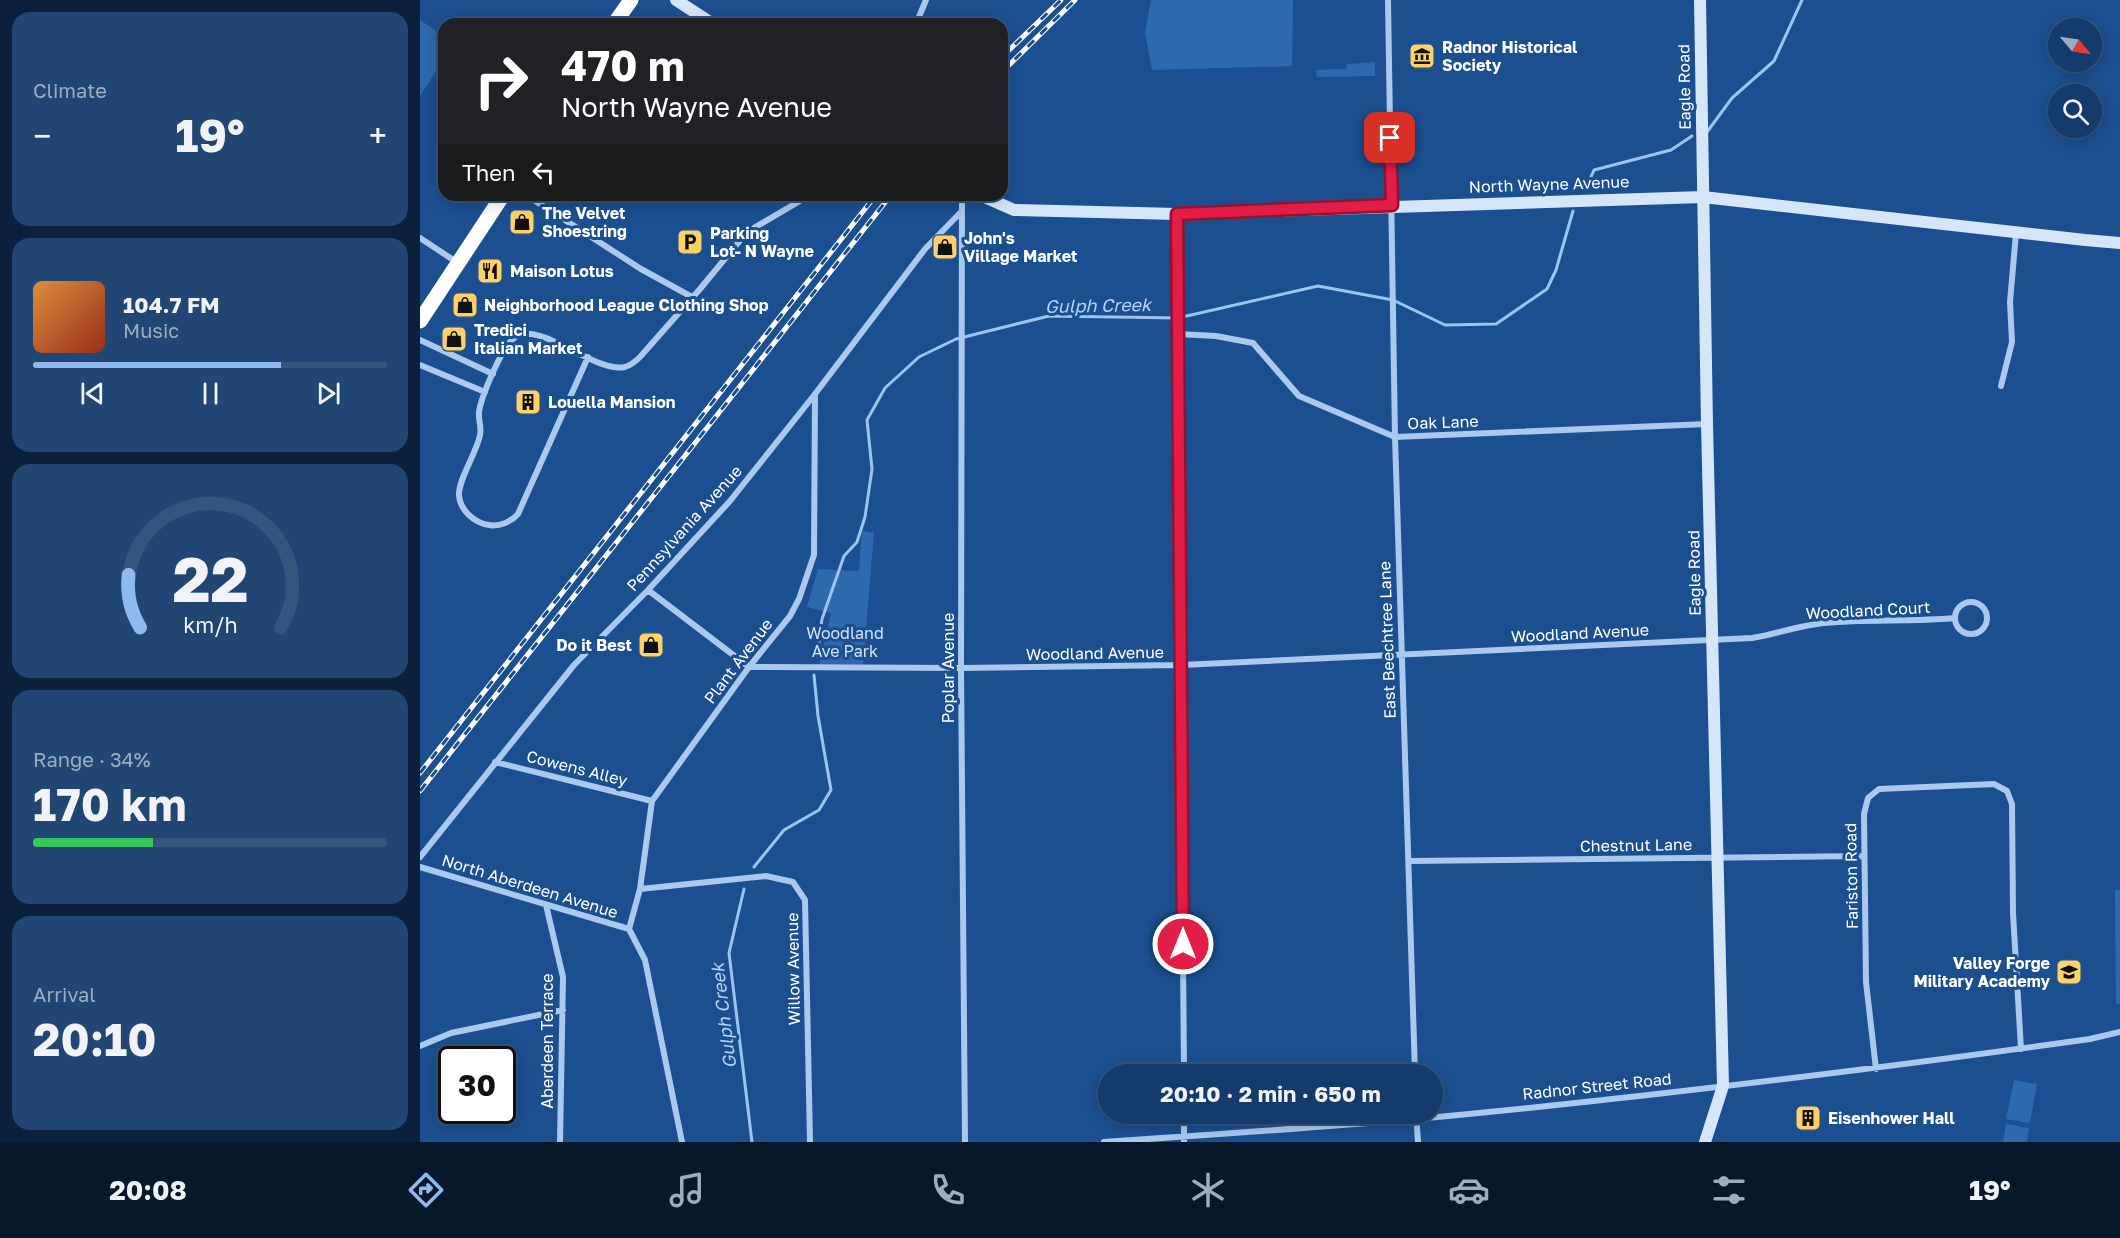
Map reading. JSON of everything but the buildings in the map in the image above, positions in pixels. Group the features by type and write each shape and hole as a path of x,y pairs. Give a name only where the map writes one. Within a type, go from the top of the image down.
{"highway":[{"path":"618,18 631,0"},
{"path":"420,321 499,201"}],"street":[{"path":"676,0 704,18"},
{"path":"918,18 926,0"},
{"name":"East Beechtree Lane","path":"1388,0 1395,437 1415,1064"},
{"name":"Eagle Road","path":"1700,0 1702,197 1723,1086 1705,1142"},
{"name":"North Wayne Avenue","path":"994,201 1014,210 1177,214 1392,205 1702,197 2120,243"},
{"path":"535,201 641,268 692,297"},
{"path":"588,357 522,506 511,520 492,526 478,522 468,515 461,504 459,495 480,435 478,413 493,374 511,341 524,333 534,334 614,367 630,365 640,357 747,232 800,201"},
{"name":"Poplar Avenue","path":"962,201 961,668 965,1142"},
{"name":"Pennsylvania Avenue","path":"420,857 574,665 648,590 730,501 926,249 961,212"},
{"path":"1177,214 1184,1064"},
{"path":"2001,386 2012,342 2010,302 2016,232"},
{"path":"420,238 459,263"},
{"name":"Oak Lane","path":"1178,334 1216,336 1253,343 1299,396 1395,437 1707,424"},
{"path":"420,340 493,374"},
{"path":"420,365 485,392"},
{"name":"Plant Avenue","path":"629,929 640,889 652,801 749,667 790,616 800,599 814,555 815,394"},
{"path":"648,590 749,667"},
{"name":"Woodland Court","path":"1974,602 1983,607 1988,618 1984,629 1970,635 1958,627 1955,618 1962,604 1974,602"},
{"name":"Woodland Court","path":"1712,639 1752,638 1778,634 1801,626 1825,623 1955,618"},
{"name":"Woodland Avenue","path":"749,667 961,668 1181,665 1712,639"},
{"name":"Cowens Alley","path":"495,762 652,801"},
{"name":"Fariston Road","path":"1876,1069 1866,982 1864,814 1868,798 1879,789 1994,784 2007,791 2012,804 2013,913 2021,1049"},
{"name":"Chestnut Lane","path":"1408,861 1864,856"},
{"name":"North Aberdeen Avenue","path":"420,867 629,929 645,960 682,1142"},
{"name":"Willow Avenue","path":"640,889 766,876 793,882 805,900 810,1142"},
{"name":"Aberdeen Terrace","path":"546,905 563,977 560,1142"},
{"path":"420,1046 451,1033 563,1010"},
{"name":"Radnor Street Road","path":"1443,1113 1876,1069 2090,1039 2120,1032"},
{"name":"Radnor Street Road","path":"1104,1142 1184,1139 1335,1124"},
{"path":"1417,1124 1418,1142"}],"green space":[{"path":"1151,0 1293,0 1292,66 1152,70 1145,33"},
{"path":"420,20 438,32 438,68 420,96"},
{"path":"1375,62 1375,76 1317,77 1316,70 1346,69 1347,64"},
{"name":"Woodland Ave Park","path":"862,531 874,533 863,664 819,665 831,613 807,607 818,569 859,571"},
{"path":"2115,890 2120,890 2120,1004 2116,1004"},
{"path":"2014,1080 2037,1084 2030,1123 2006,1119"},
{"path":"2006,1124 2029,1128 2027,1142 2003,1142"}],"waterway":[{"name":"Gulph Creek","path":"1707,132 1732,98 1774,61 1802,0"},
{"name":"Gulph Creek","path":"1586,188 1594,170 1671,150 1692,136"},
{"name":"Gulph Creek","path":"817,656 822,619 844,556 857,542 865,517 872,469 867,420 885,388 919,357 956,339 1049,316 1178,318 1318,286 1393,300 1445,325 1496,324 1547,289 1556,270 1573,211"},
{"name":"Gulph Creek","path":"754,867 784,830 819,810 831,790 818,716 814,675"},
{"name":"Gulph Creek","path":"744,889 729,953 752,1142"}],"railway":[{"path":"1008,51 1061,0"},
{"path":"1008,66 1075,0"},
{"path":"420,773 871,201"},
{"path":"420,791 886,201"}],"place":[{"name":"Radnor Historical Society","path":"1422,56"},
{"name":"The Velvet Shoestring","path":"522,222"},
{"name":"Parking Lot- N Wayne","path":"690,242"},
{"name":"John's Village Market","path":"945,247"},
{"name":"Maison Lotus","path":"490,271"},
{"name":"Neighborhood League Clothing Shop","path":"465,305"},
{"name":"Tredici Italian Market","path":"454,339"},
{"name":"Louella Mansion","path":"528,402"},
{"name":"Do it Best","path":"651,645"},
{"name":"Valley Forge Military Academy","path":"2069,972"},
{"name":"Eisenhower Hall","path":"1808,1118"}],"route":[{"path":"1183,944 1177,214 1392,205 1390,138"}]}
